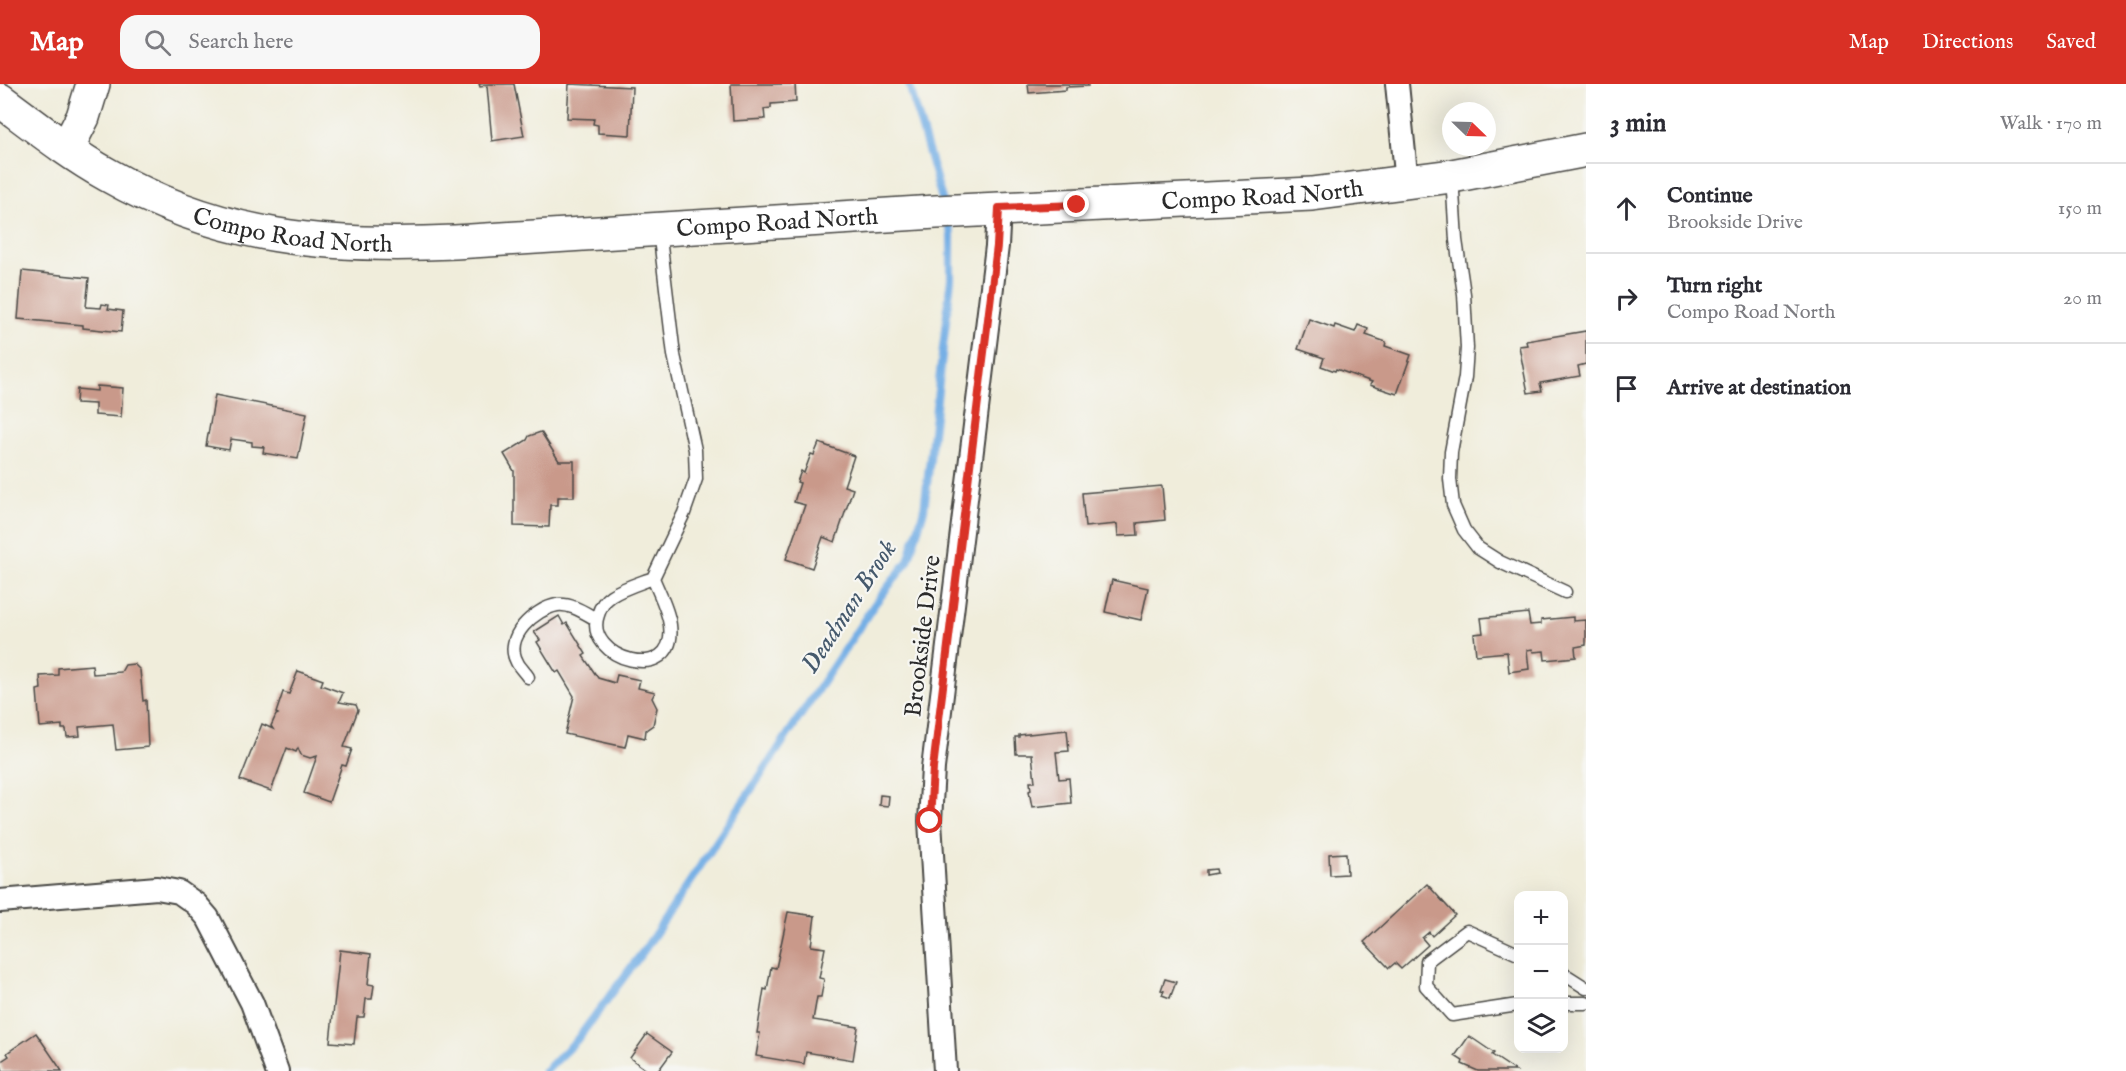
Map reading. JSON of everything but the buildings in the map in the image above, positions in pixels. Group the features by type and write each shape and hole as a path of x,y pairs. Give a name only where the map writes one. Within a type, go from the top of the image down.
{"main road":[{"path":"67,148 83,117 93,84"},
{"name":"Compo Road North","path":"0,100 67,148 141,193 192,214 230,226 302,239 348,244 400,245 999,208 1312,194 1452,176 1586,150"}],"street":[{"path":"1397,84 1407,183"},
{"name":"Brookside Drive","path":"945,1071 930,810 997,246 999,208"},
{"path":"0,901 157,888 179,892 196,904 208,918 219,937 252,1003 278,1071"}],"lane":[{"path":"1452,176 1467,348 1465,377 1451,452 1450,479 1453,505 1464,530 1478,548 1500,562 1565,592"},
{"path":"653,578 670,625 670,640 666,651 657,660 646,662 626,658 611,651 600,640 596,630 596,619 600,609 610,597 653,578 684,513 696,479 695,450 674,355 659,228"},
{"path":"528,677 516,661 514,648 523,625 532,617 558,605 569,606 596,619"},
{"path":"1514,952 1467,930 1427,961 1426,986 1452,1016 1514,1006"},
{"path":"1568,977 1586,988"},
{"path":"1568,1003 1586,1003"}],"waterway":[{"name":"Deadman Brook","path":"909,84 944,206"},
{"name":"Deadman Brook","path":"545,1071 576,1041 645,949 874,605 908,561 924,510 951,279 951,234 947,218"}],"route":[{"path":"930,821 933,768 997,246 999,208 1077,205"}]}
